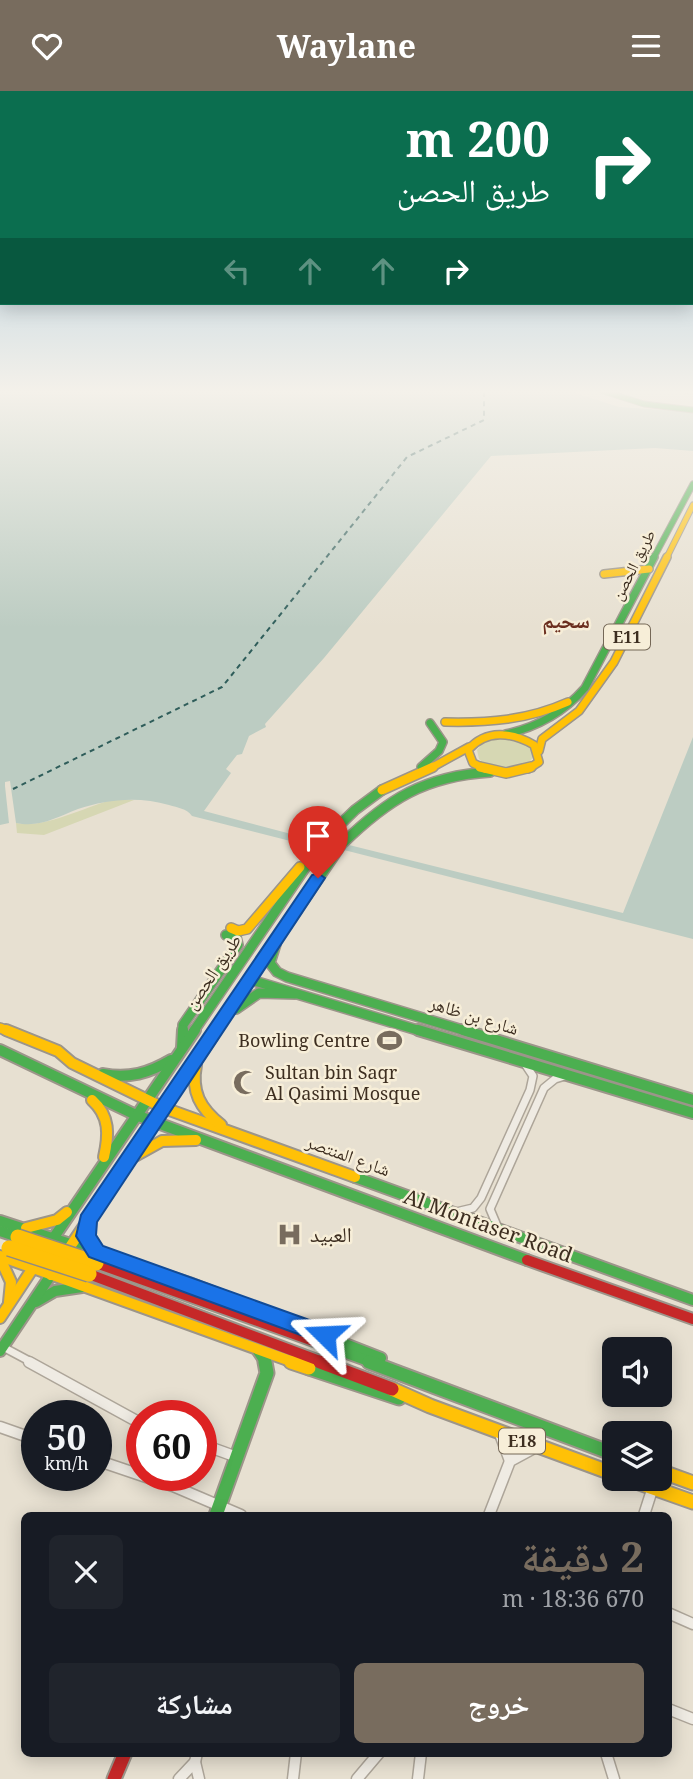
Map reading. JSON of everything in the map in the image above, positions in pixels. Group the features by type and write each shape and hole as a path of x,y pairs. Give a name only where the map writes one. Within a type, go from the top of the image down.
{"main road":[{"name":"طريق الحصن","path":"1,1349 342,844 375,811 415,785 444,774 524,772 540,762 542,739 579,711 614,662 689,502 693,484"},
{"name":"طريق الحصن","path":"0,1318 324,840 354,810 384,789 415,772 457,757 482,737 523,731 550,720 570,705 585,688 649,569 689,502"},
{"path":"604,574 649,569"},
{"path":"445,722 490,723 530,717 562,705 585,688"},
{"path":"415,772 442,747 444,741 443,735 430,723"},
{"path":"506,734 527,740 539,751"},
{"path":"469,747 469,756 473,762 490,772"},
{"path":"72,1063 109,1076 130,1078 154,1071 180,1053 183,1025 238,945 236,937 229,931 247,929 287,879 309,861"},
{"path":"251,980 246,978 242,971 272,927 280,903"},
{"name":"شارع بن ظاهر","path":"276,943 270,963 277,972 287,977 693,1100"},
{"name":"شارع بن ظاهر","path":"251,980 693,1113"},
{"path":"223,1021 244,1001 259,993 295,994"},
{"path":"430,1035 423,1029 424,1025 464,1031"},
{"name":"شارع المنتصر","path":"0,1028 58,1051 72,1063 164,1108 693,1300"},
{"name":"Al Montaser Road","path":"0,1050 136,1115 373,1205 693,1319"},
{"path":"201,1054 191,1087 195,1102 230,1131"},
{"path":"59,1079 99,1104 109,1119 110,1129 103,1165"},
{"path":"129,1160 162,1141 206,1141"},
{"path":"20,1232 57,1220 74,1208"},
{"path":"0,1221 20,1232 72,1244 94,1263"},
{"path":"88,1221 88,1241 94,1263"},
{"name":"E18","path":"0,1231 20,1232 430,1406 602,1470"},
{"path":"2,1252 51,1275 258,1351 430,1406"},
{"path":"2,1252 11,1282 9,1304"},
{"name":"E18","path":"2,1252 94,1263 439,1387 602,1449"},
{"path":"30,1307 55,1291 86,1287"},
{"path":"217,1511 267,1373 266,1363 258,1351"},
{"path":"267,1373 288,1361"},
{"path":"672,1475 693,1483"},
{"path":"662,1491 693,1502"},
{"path":"116,1779 123,1757"}],"street":[{"path":"449,1212 464,1212 473,1208 481,1198 533,1082 524,1062"},
{"path":"499,1230 492,1219 492,1205 544,1088 555,1079 568,1075"},
{"path":"533,1082 542,1082 544,1088"},
{"path":"481,1198 488,1205 492,1205"},
{"path":"1,1349 126,1415"},
{"path":"0,1427 21,1434"},
{"path":"499,1432 510,1461"},
{"path":"490,1512 510,1461 523,1452 539,1447"},
{"path":"217,1450 237,1457"},
{"path":"112,1465 173,1486 217,1511"},
{"path":"645,1512 652,1491"},
{"path":"672,1615 693,1624"},
{"path":"672,1711 693,1719"},
{"path":"293,1779 296,1757"},
{"path":"357,1779 376,1757"},
{"path":"418,1779 421,1757"},
{"path":"607,1757 614,1779"},
{"path":"179,1779 196,1758"},
{"path":"196,1758 200,1779"}],"green space":[{"path":"503,738 518,740 526,745 533,757 522,767 507,770 492,767 479,759 477,750 484,742"},
{"path":"116,799 134,800 44,835 17,833 16,823 53,820"}],"shaded area":[{"path":"0,470 480,470 324,658 265,724 266,727 249,736 242,754 237,755 226,769 231,773 204,811 314,840 310,846 192,816 182,809 146,800 100,803 41,823 16,823 10,781 5,782 9,823 0,825"},
{"path":"693,737 693,939 344,850 349,845 623,913"}],"ferry route":[{"path":"13,789 222,687 397,470"}],"traffic: fast":[{"path":"506,734 550,719 585,688 693,484"},
{"path":"421,767 439,751 443,742 430,723"},
{"path":"212,1037 342,844 358,828 391,802 426,783 446,777 490,772"},
{"path":"33,1268 324,840 355,810 382,790"},
{"path":"182,1048 183,1025 238,945 236,937 226,935"},
{"path":"276,944 270,963 277,972 287,977 693,1100"},
{"path":"251,980 693,1113"},
{"path":"236,1009 259,993 295,994"},
{"path":"0,1050 136,1115 527,1260"},
{"path":"103,1074 122,1077 138,1075 171,1060"},
{"path":"355,1177 693,1300"},
{"path":"0,1221 192,1284 381,1358"},
{"path":"0,1231 18,1237"},
{"path":"0,1351 51,1275"},
{"path":"36,1302 55,1291 82,1287"},
{"path":"333,1348 602,1449"},
{"path":"217,1512 267,1373 266,1363 258,1351"},
{"path":"309,1368 399,1398"}],"traffic: slow":[{"path":"539,751 542,739 579,711 614,662 693,505"},
{"path":"604,574 649,569"},
{"path":"445,722 508,720 538,714 568,702"},
{"path":"506,734 534,745 539,762 515,773 498,773 473,763 468,750 476,742 485,737 506,734"},
{"path":"382,790 449,760 469,747"},
{"path":"231,928 238,931 247,929 300,867"},
{"path":"0,1028 58,1051 72,1063 164,1108 355,1177"},
{"path":"51,1275 212,1037"},
{"path":"196,1065 195,1092 202,1106 221,1125"},
{"path":"92,1100 106,1119 107,1141 104,1157"},
{"path":"135,1156 162,1141 196,1140"},
{"path":"26,1228 57,1220 67,1212"},
{"path":"18,1237 96,1263"},
{"path":"9,1248 89,1274"},
{"path":"0,1256 309,1368"},
{"path":"0,1258 11,1282 9,1302"},
{"path":"0,1318 33,1268"},
{"path":"392,1389 430,1406 602,1470"},
{"path":"672,1475 693,1483"},
{"path":"662,1491 693,1502"}],"traffic: jam":[{"path":"527,1260 693,1319"},
{"path":"96,1263 333,1348"},
{"path":"89,1274 392,1389"},
{"path":"114,1779 123,1757"}],"place":[{"name":"Bowling Centre","path":"390,1041"},
{"name":"Sultan bin Saqr Al Qasimi Mosque","path":"245,1083"},
{"name":"العبيد","path":"290,1235"}],"district":[{"name":"سحيم","path":"566,621"}],"route":[{"path":"318,878 88,1221 86,1236 96,1251 325,1335"}]}
